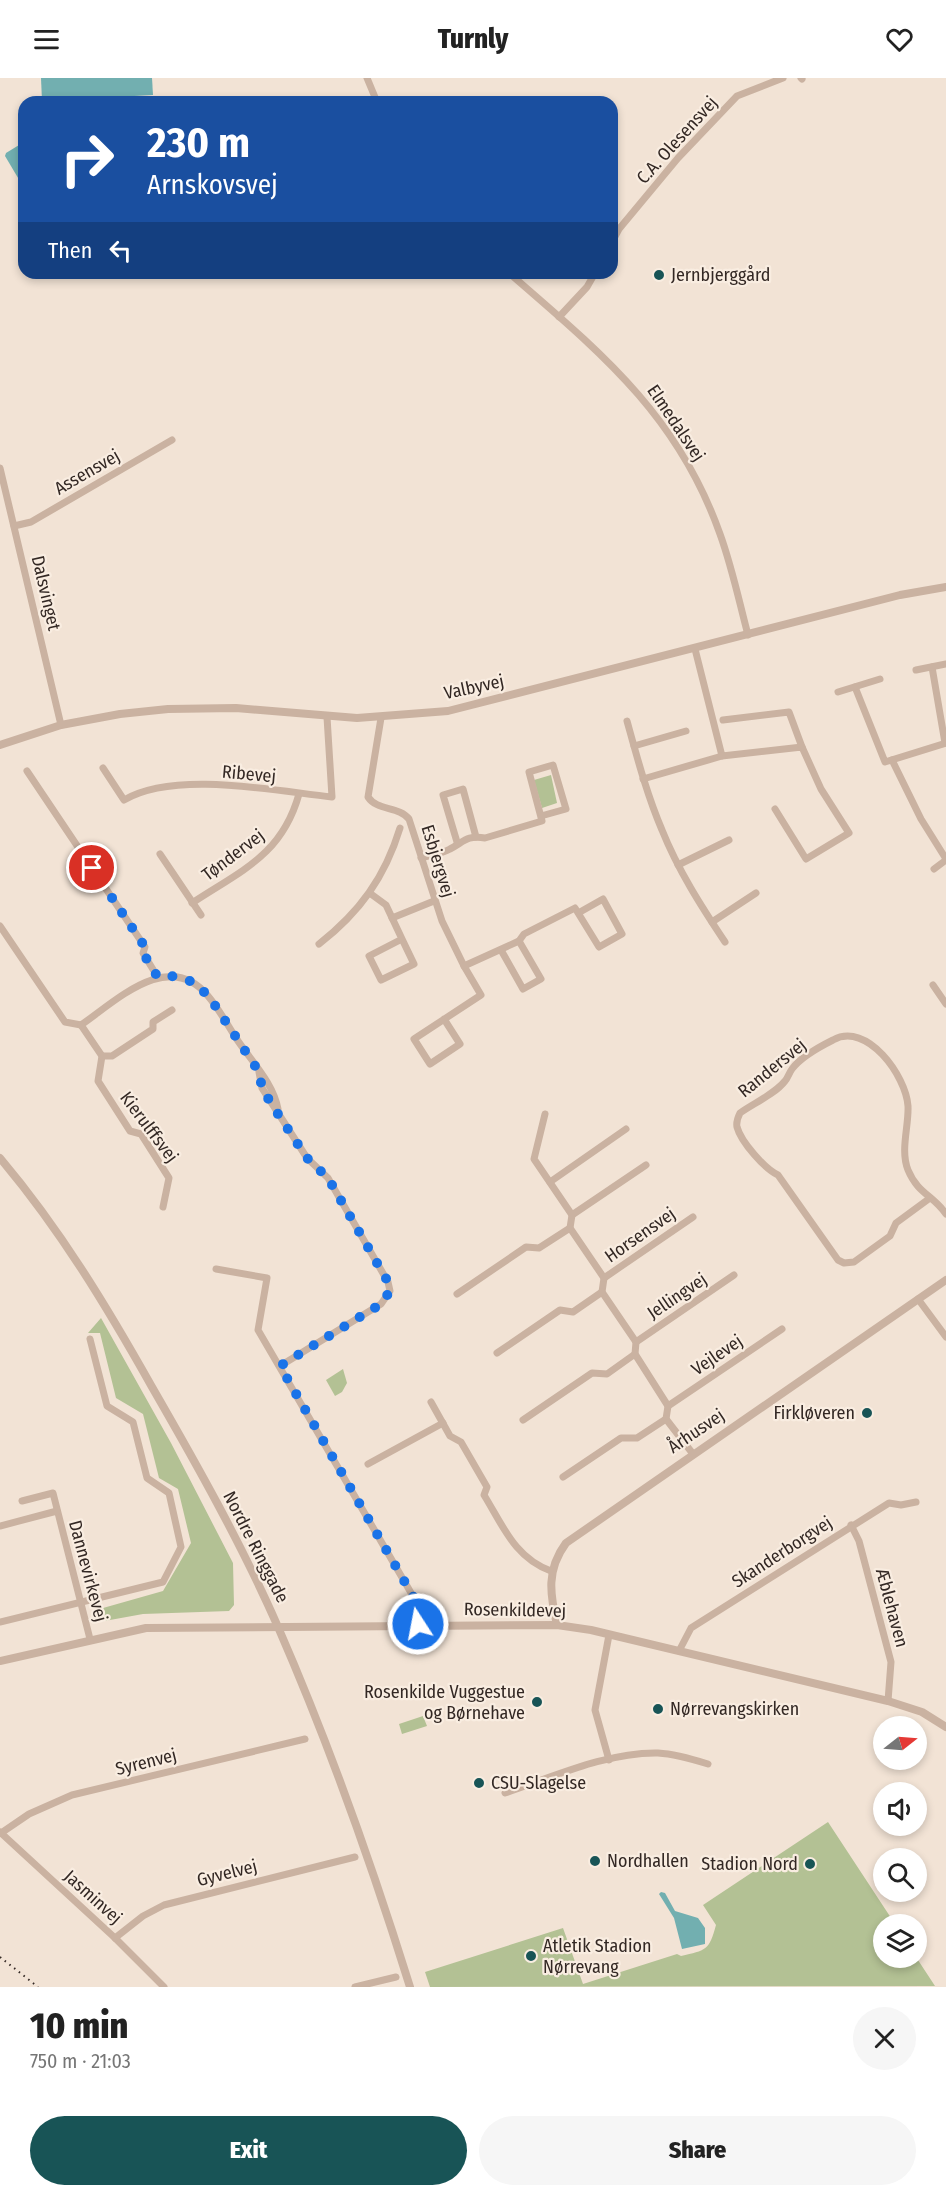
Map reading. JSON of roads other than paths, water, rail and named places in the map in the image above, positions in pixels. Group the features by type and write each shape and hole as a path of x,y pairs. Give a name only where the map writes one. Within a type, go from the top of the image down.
{"street":[{"path":"367,78 374,96"},
{"name":"C.A. Olesensvej","path":"618,231 678,158 737,96 782,79"},
{"name":"Elmedalsvej","path":"516,279 605,357 633,386 658,417 681,452 720,535 748,635"},
{"path":"559,317 592,279"},
{"name":"Assensvej","path":"14,526 31,522 172,440"},
{"name":"Dalsvinget","path":"0,468 61,725"},
{"name":"Valbyvej","path":"0,746 61,725 120,714 168,709 236,708 327,717 381,718 448,711 900,595 946,587"},
{"path":"695,649 722,756"},
{"path":"916,670 946,664"},
{"path":"855,687 885,762 946,743 932,667"},
{"path":"838,692 880,679"},
{"path":"723,720 789,712 821,789 849,833 806,859 775,810"},
{"name":"Ribevej","path":"103,768 124,800 147,790 190,785 243,787 333,797 327,717"},
{"name":"Esbjergvej","path":"381,718 368,797 372,803 407,816 434,901 464,966 481,995 444,1019"},
{"path":"627,720 643,779 678,865 725,942"},
{"path":"634,746 686,731"},
{"path":"643,779 722,756 802,747"},
{"path":"892,760 921,819 946,860 934,869"},
{"path":"421,858 451,849 457,842 476,837 485,838 542,821 529,772 553,765 566,808 541,816"},
{"path":"27,771 145,947 143,953 157,976"},
{"path":"457,842 443,795 463,789 476,837"},
{"name":"Tøndervej","path":"192,903 271,848 292,817 299,794"},
{"path":"319,944 341,927 371,894 392,854 400,828"},
{"path":"678,865 729,840"},
{"name":"Tøndervej","path":"160,854 201,915"},
{"path":"712,922 756,893"},
{"path":"371,894 386,905 414,964 381,980 369,956 402,939"},
{"path":"464,966 519,941 524,934 575,908 598,947 622,934 603,899 579,912"},
{"path":"392,918 434,901"},
{"path":"0,926 65,1022 81,1025 157,976 178,977 201,988 259,1072 262,1088 307,1158 328,1178 388,1282 390,1291 387,1298 280,1366"},
{"path":"501,950 523,989 541,979 519,941"},
{"path":"933,985 946,1004"},
{"path":"81,1025 102,1056 112,1056 153,1029 153,1022 172,1010"},
{"path":"444,1019 460,1044 430,1064 414,1039 444,1019"},
{"name":"Randersvej","path":"930,1198 896,1223 890,1236 854,1262 844,1263 838,1260 780,1178 766,1170 737,1128 737,1119 740,1113 785,1081 793,1068 809,1056 833,1040 845,1035 856,1035 878,1049 905,1093 908,1105 905,1161 923,1194 930,1198 938,1203 946,1214"},
{"name":"Kierulffsvej","path":"102,1056 98,1081 130,1131 141,1134 169,1178 163,1208"},
{"path":"545,1114 534,1159 572,1215 570,1228 604,1278 602,1292 636,1342 634,1354 668,1406 666,1419 693,1454"},
{"path":"550,1182 626,1129"},
{"name":"Nordre Ringgade","path":"0,1158 70,1250 117,1324 186,1446 278,1626 366,1853 410,1987"},
{"path":"572,1215 646,1165"},
{"name":"Horsensvej","path":"604,1278 693,1217"},
{"path":"457,1294 526,1247 539,1248 570,1228"},
{"path":"216,1269 267,1278 258,1330 411,1593 417,1605 418,1624"},
{"name":"Jellingvej","path":"636,1342 734,1275"},
{"name":"Århusvej","path":"551,1571 557,1556 582,1530 946,1280"},
{"path":"497,1353 560,1310 573,1312 602,1292"},
{"path":"918,1299 946,1337"},
{"name":"Vejlevej","path":"668,1406 782,1329"},
{"path":"0,1623 163,1582 182,1547 169,1492 147,1478 133,1422 107,1406 90,1339"},
{"path":"523,1420 592,1373 607,1374 634,1354"},
{"path":"431,1402 450,1436 461,1442 487,1487 484,1495 515,1548 524,1558 551,1571 551,1598 557,1626"},
{"path":"563,1478 621,1438 638,1438 666,1419"},
{"path":"369,1464 443,1423"},
{"name":"Dannevirkevej","path":"22,1501 53,1493 90,1639"},
{"name":"Skanderborgvej","path":"679,1651 691,1628 851,1525 889,1503 902,1505 916,1502"},
{"name":"Dannevirkevej","path":"0,1526 57,1511"},
{"name":"Æblehaven","path":"851,1525 859,1541 891,1662 888,1701"},
{"name":"Rosenkildevej","path":"0,1660 146,1628 418,1624 557,1626 609,1635 888,1701 922,1712 946,1727"},
{"path":"609,1635 595,1710 609,1760"},
{"name":"Syrenvej","path":"1,1832 29,1814 72,1796 304,1739"},
{"path":"505,1793 609,1760 658,1753 708,1764"},
{"name":"Jasminvej","path":"1,1832 164,1987"},
{"name":"Gyvelvej","path":"115,1938 143,1916 164,1905 355,1857"},
{"path":"355,1987 396,1977"}],"water":[{"path":"41,78 152,78 153,95 42,96"},
{"path":"18,146 18,178 5,156"},
{"path":"665,1893 675,1911 698,1918 705,1928 705,1944 682,1949 674,1918 659,1894"}],"railway":[{"path":"0,1957 38,1987"}],"place":[{"name":"Jernbjerggård","path":"659,275"},
{"name":"Firkløveren","path":"867,1413"},
{"name":"Rosenkilde Vuggestue og Børnehave","path":"537,1702"},
{"name":"Nørrevangskirken","path":"658,1709"},
{"name":"CSU-Slagelse","path":"479,1783"},
{"name":"Nordhallen","path":"595,1861"},
{"name":"Stadion Nord","path":"810,1864"},
{"name":"Atletik Stadion Nørrevang","path":"531,1956"}]}
